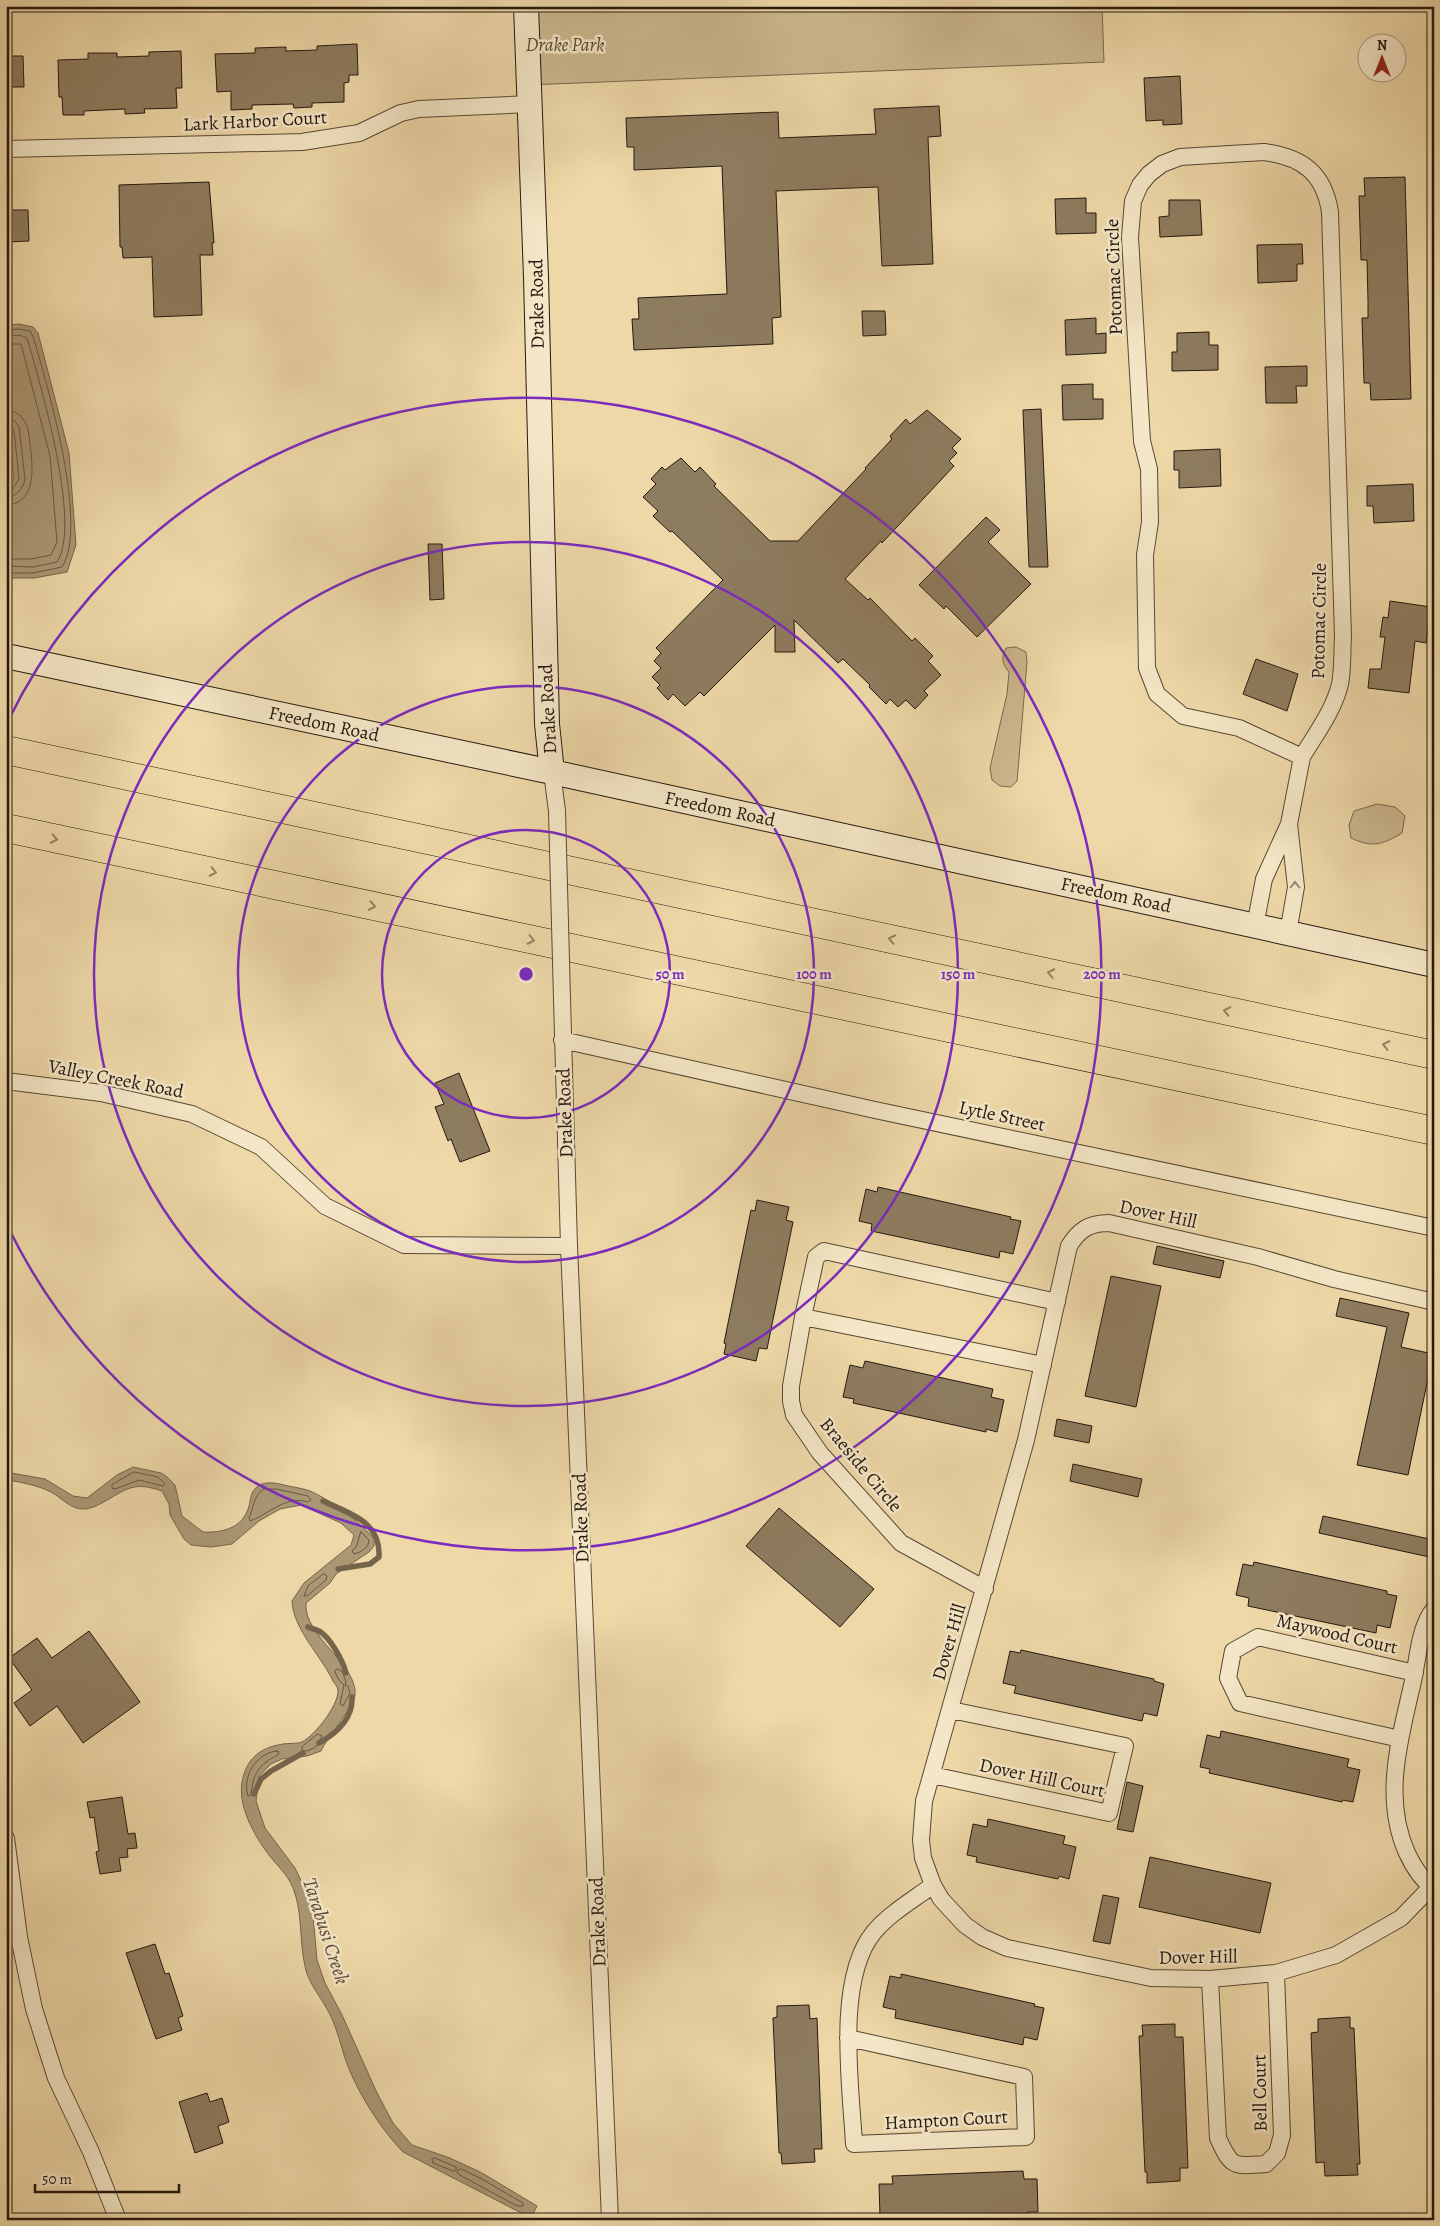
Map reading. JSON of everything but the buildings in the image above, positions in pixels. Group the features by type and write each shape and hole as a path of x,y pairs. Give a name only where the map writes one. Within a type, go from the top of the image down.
{"highway":[{"path":"6,750 1434,1055"},
{"path":"6,828 1434,1132"}],"street":[{"name":"Drake Road","path":"526,6 547,724 557,811 569,1246 610,2220"},
{"name":"Lark Harbor Court","path":"6,149 302,142 359,133 401,113 418,109 530,104"},
{"name":"Potomac Circle","path":"1255,926 1264,879 1289,824 1302,757 1326,716 1340,685 1343,636 1328,200 1317,176 1307,167 1280,154 1264,152 1180,157 1162,164 1149,174 1140,186 1133,201 1131,215 1142,441 1149,469 1150,522 1145,555 1147,668 1157,694 1183,716 1239,728 1302,757"},
{"name":"Freedom Road","path":"6,656 552,772 1434,965"},
{"name":"Potomac Circle","path":"1288,933 1296,887 1289,824"},
{"name":"Lytle Street","path":"562,1040 866,1108 1434,1228"},
{"name":"Valley Creek Road","path":"6,1081 101,1093 192,1114 261,1147 325,1206 404,1245 569,1246"},
{"name":"Dover Hill","path":"1432,1888 1401,1918 1336,1955 1276,1973 1210,1979 1151,1978 1007,1948 982,1937 965,1925 942,1899 933,1885 923,1858 921,1840 924,1800 1026,1440 1069,1246 1077,1234 1086,1227 1098,1223 1124,1226 1258,1257 1334,1280 1434,1302"},
{"name":"Braeside Circle","path":"984,1589 900,1543 820,1453 794,1415 791,1401 791,1386 816,1257 824,1251 1057,1302"},
{"path":"804,1317 1043,1365"},
{"path":"1432,1888 1411,1861 1401,1839 1396,1818 1393,1786 1400,1738 1424,1631 1434,1609"},
{"name":"Maywood Court","path":"1400,1738 1240,1703 1228,1678 1233,1651 1258,1637 1415,1673"},
{"name":"Dover Hill Court","path":"932,1775 1109,1813 1125,1746 951,1710"},
{"path":"6,1838 19,1937 34,2009 56,2078 91,2152 118,2220"},
{"name":"Hampton Court","path":"848,2038 1024,2077 1026,2136 854,2144 848,2038 850,2000 854,1978 862,1953 873,1934 890,1916 933,1885"},
{"name":"Bell Court","path":"1210,1979 1218,2138 1230,2161 1238,2166 1266,2164 1277,2152 1282,2135 1276,1973"}],"green space":[{"name":"Drake Park","path":"524,6 1102,6 1104,62 527,85"},
{"path":"1016,647 1026,652 1027,662 1017,781 1011,787 1000,786 992,780 990,768 1007,694 1009,672 1004,664 1003,655 1006,648"},
{"path":"1377,804 1395,807 1405,816 1402,833 1377,844 1365,843 1351,838 1349,825 1354,811"}],"water":[{"path":"19,324 33,327 38,333 69,453 76,545 67,572 34,578 6,578 6,489 14,479 6,410 6,325"},
{"path":"133,1467 161,1473 167,1477 175,1485 182,1516 203,1532 225,1530 237,1524 246,1513 255,1488 264,1483 271,1483 304,1489 318,1495 353,1519 374,1539 374,1546 369,1552 336,1574 330,1583 306,1603 307,1615 313,1627 349,1673 354,1684 355,1696 353,1701 321,1751 307,1756 282,1759 271,1764 259,1776 256,1801 265,1828 295,1868 307,1893 313,1916 317,1960 325,1983 393,2123 412,2145 450,2158 482,2173 537,2206 531,2218 403,2152 384,2130 366,2103 352,2075 332,2018 306,1972 300,1917 293,1888 288,1878 255,1834 243,1804 242,1784 244,1774 254,1757 270,1747 302,1742 319,1727 330,1712 337,1697 338,1688 297,1622 292,1601 304,1583 351,1545 354,1535 341,1523 301,1505 280,1509 259,1521 232,1544 211,1547 191,1545 184,1539 170,1515 169,1504 162,1491 144,1487 130,1488 95,1506 79,1509 46,1490 29,1484 6,1480 6,1472 45,1479 73,1496 87,1498 117,1475"}],"waterway":[{"name":"Tarabusi Creek","path":"323,1501 362,1520 375,1535 378,1545 379,1557 370,1564 338,1569"},
{"name":"Tarabusi Creek","path":"308,1627 319,1631 332,1644 346,1673"},
{"name":"Tarabusi Creek","path":"319,1743 332,1735 343,1724 350,1712 352,1697"},
{"name":"Tarabusi Creek","path":"254,1794 261,1779 271,1771 303,1753"}]}
